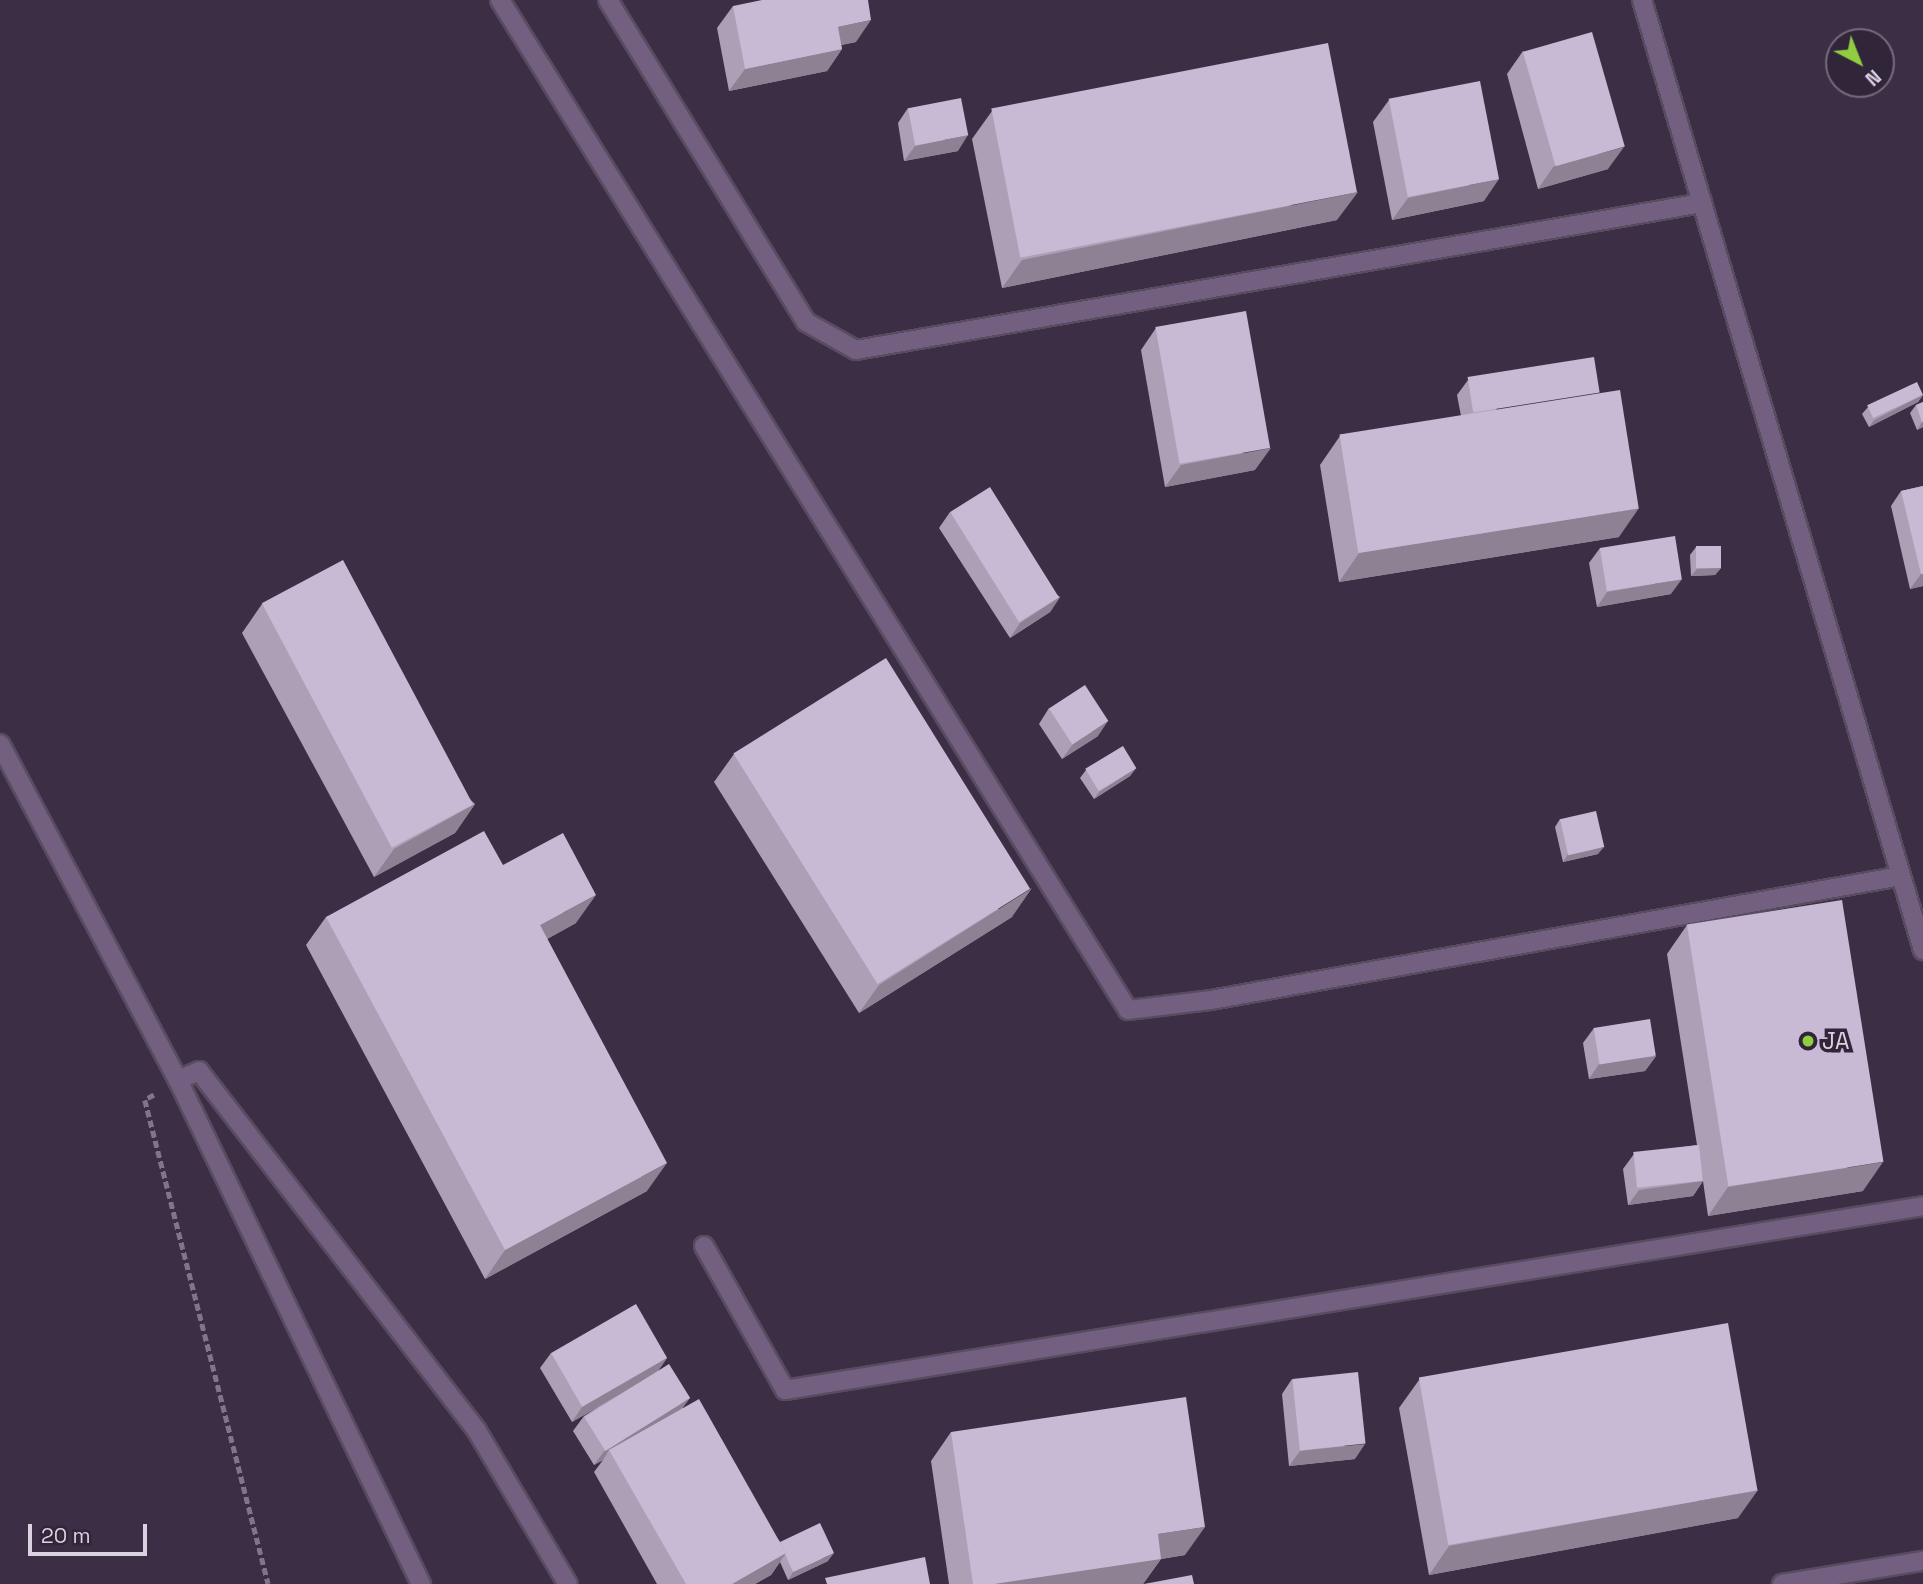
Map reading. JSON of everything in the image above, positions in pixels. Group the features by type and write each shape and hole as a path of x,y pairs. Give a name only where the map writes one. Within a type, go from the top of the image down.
{"street":[{"path":"500,0 1128,1010 1210,1000 1902,876"},
{"path":"608,0 806,322 856,350 1702,203"},
{"path":"1642,0 1923,950"},
{"path":"0,744 178,1080 421,1584"},
{"path":"178,1080 199,1071 477,1432 568,1584"},
{"path":"704,1246 785,1390 1923,1206"},
{"path":"1782,1584 1923,1561"}],"path":[{"path":"178,1080 145,1100 268,1584"}],"building":[{"path":"762,0 868,0 871,20 838,27 842,49 745,69 733,6"},
{"path":"1592,32 1625,146 1556,166 1523,52"},
{"path":"1328,43 1357,192 1020,258 991,108"},
{"path":"1480,81 1499,179 1408,197 1389,99"},
{"path":"961,98 968,135 915,146 908,108"},
{"path":"1246,311 1270,448 1180,464 1155,327"},
{"path":"1594,357 1600,393 1473,413 1468,377"},
{"path":"1917,382 1923,395 1873,418 1867,405"},
{"path":"1620,390 1639,509 1358,553 1339,434"},
{"path":"1923,402 1923,422 1922,422 1916,405"},
{"path":"1923,486 1923,574 1921,574 1901,491"},
{"path":"990,487 1059,597 1019,622 950,512"},
{"path":"1675,536 1682,579 1607,591 1600,548"},
{"path":"1696,546 1721,546 1721,568 1696,568"},
{"path":"343,560 473,805 392,848 262,603"},
{"path":"886,658 1030,889 877,984 733,753"},
{"path":"1085,685 1108,721 1072,744 1049,708"},
{"path":"1123,746 1136,768 1099,791 1085,769"},
{"path":"1596,811 1604,847 1568,855 1560,819"},
{"path":"484,831 503,865 563,833 596,895 540,925 667,1163 505,1250 326,917"},
{"path":"1842,900 1883,1162 1728,1186 1687,925"},
{"path":"1650,1019 1656,1056 1599,1064 1594,1028"},
{"path":"1699,1145 1703,1181 1637,1188 1633,1152"},
{"path":"636,1304 667,1358 582,1407 551,1353"},
{"path":"1728,1323 1758,1490 1448,1545 1419,1378"},
{"path":"669,1364 690,1398 605,1451 584,1417"},
{"path":"1358,1372 1366,1444 1300,1451 1292,1379"},
{"path":"1186,1397 1205,1527 1158,1534 1161,1559 994,1584 973,1584 951,1432"},
{"path":"699,1399 786,1553 732,1584 686,1584 609,1450"},
{"path":"820,1523 834,1553 793,1572 780,1542"},
{"path":"925,1557 930,1584 827,1584 825,1578"},
{"path":"1192,1575 1194,1584 1144,1584"}],"place":[{"name":"JA","path":"1808,1041"}]}
